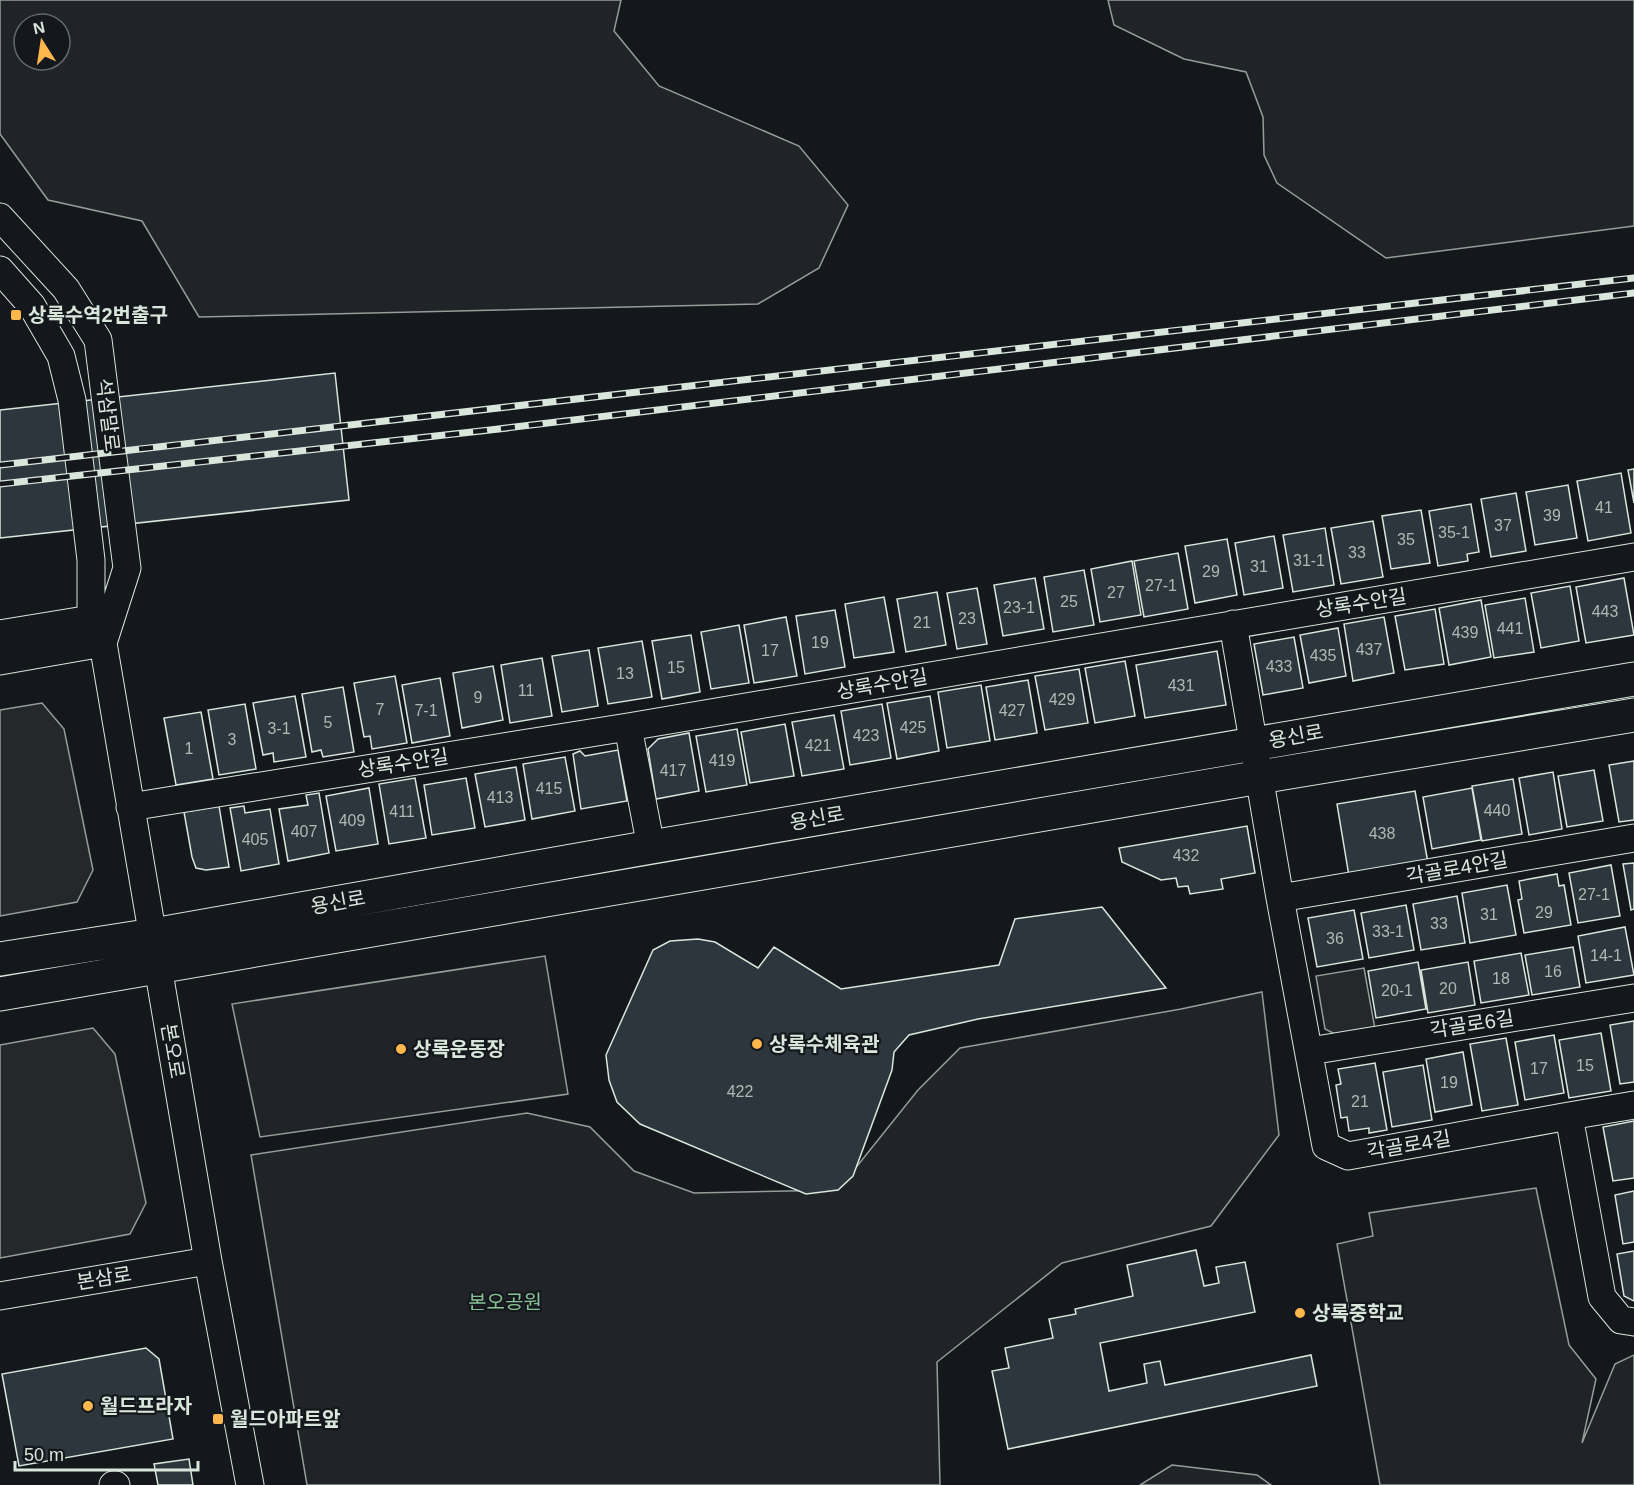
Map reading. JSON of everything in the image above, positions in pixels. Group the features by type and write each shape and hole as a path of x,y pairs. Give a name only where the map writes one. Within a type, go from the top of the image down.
{"main road":[{"name":"용신로","path":"0,959 153,935 651,847 1634,679"},
{"name":"용신로","path":"0,994 1260,777 1634,715"}],"street":[{"name":"석삼말로","path":"2,222 66,289 98,340 127,568 103,644"},
{"name":"석삼말로","path":"0,270 32,306 61,356 72,400 91,560 91,619"},
{"name":"상록수안길","path":"130,807 628,727 1233,624 1633,561"},
{"name":"본오로","path":"91,619 103,644 208,1261 250,1485"},
{"path":"0,634 91,619"},
{"name":"각골로4길","path":"1233,624 1326,1146 1348,1156 1569,1116"},
{"path":"0,661 103,644"},
{"path":"628,727 651,847"},
{"name":"각골로4안길","path":"1280,898 1634,838"},
{"name":"각골로6길","path":"1310,1051 1634,998"},
{"path":"1634,1104 1569,1116 1602,1298 1621,1320 1634,1322"},
{"name":"본삼로","path":"0,1296 208,1261"}],"green space":[{"path":"0,0 621,0 614,31 659,86 799,146 848,205 819,268 758,304 199,317 142,221 48,200 0,134"},
{"path":"1108,0 1634,0 1634,226 1386,258 1277,183 1264,155 1263,117 1246,72 1184,59 1114,25"},
{"name":"상록운동장","path":"545,956 568,1094 260,1137 232,1004"},
{"name":"본오공원","path":"1262,992 1279,1135 1211,1226 1062,1263 937,1362 940,1485 307,1485 251,1155 527,1113 590,1127 634,1171 694,1193 838,1190 918,1090 960,1048 1181,1009"},
{"path":"1536,1188 1569,1345 1596,1379 1582,1443 1615,1364 1634,1355 1634,1485 1380,1485 1337,1244 1373,1236 1369,1213"},
{"path":"1172,1465 1257,1475 1271,1485 1140,1485"}],"shaded area":[{"path":"42,703 64,729 93,870 77,902 0,916 0,710"},
{"path":"1364,968 1375,1029 1337,1035 1325,1029 1316,976"},
{"path":"93,1028 115,1054 146,1203 130,1234 0,1258 0,1045"}],"building":[{"path":"335,373 349,500 0,538 0,410"},
{"path":"1634,469 1634,503 1628,470"},
{"path":"1621,473 1631,533 1588,541 1577,481"},
{"path":"1568,485 1577,538 1535,545 1526,492"},
{"path":"1516,493 1526,551 1491,557 1481,499"},
{"path":"1471,504 1479,552 1467,554 1468,561 1438,566 1429,511"},
{"path":"1421,510 1430,563 1391,569 1382,516"},
{"path":"1373,521 1383,577 1341,584 1331,528"},
{"path":"1325,528 1334,585 1293,592 1283,535"},
{"path":"1274,536 1283,588 1244,595 1235,543"},
{"path":"1227,539 1237,595 1195,603 1185,546"},
{"path":"1178,553 1188,609 1144,617 1134,561"},
{"path":"1132,561 1141,615 1100,622 1091,569"},
{"path":"1084,570 1094,625 1053,632 1044,577"},
{"path":"1035,578 1044,629 1003,636 994,585"},
{"path":"1624,578 1634,635 1586,643 1576,587"},
{"path":"1570,586 1579,641 1541,648 1531,593"},
{"path":"977,588 987,644 957,649 947,593"},
{"path":"937,592 946,645 906,652 897,599"},
{"path":"884,597 894,652 854,658 845,604"},
{"path":"1525,598 1534,652 1494,658 1485,605"},
{"path":"1481,600 1491,657 1449,665 1439,608"},
{"path":"1435,609 1444,664 1405,670 1395,616"},
{"path":"835,610 845,667 805,674 796,616"},
{"path":"786,617 797,676 754,683 744,625"},
{"path":"1384,617 1394,673 1353,681 1344,624"},
{"path":"739,625 749,683 711,689 701,632"},
{"path":"1338,628 1346,676 1309,683 1300,635"},
{"path":"691,635 700,692 662,699 652,641"},
{"path":"1294,637 1303,688 1263,695 1254,644"},
{"path":"642,641 652,697 608,704 598,648"},
{"path":"589,650 598,706 562,712 552,656"},
{"path":"1217,651 1226,705 1145,718 1136,665"},
{"path":"542,658 552,716 510,723 501,665"},
{"path":"1125,661 1135,716 1095,723 1085,668"},
{"path":"493,666 503,720 462,728 453,673"},
{"path":"1079,669 1088,723 1045,730 1035,676"},
{"path":"395,676 407,743 372,749 370,736 364,737 354,683"},
{"path":"440,678 450,736 412,743 402,685"},
{"path":"1028,680 1037,733 995,740 986,687"},
{"path":"981,685 990,741 947,748 938,692"},
{"path":"343,687 354,752 323,757 321,750 312,752 302,694"},
{"path":"295,696 306,757 274,762 273,753 263,755 253,703"},
{"path":"930,696 939,751 897,759 887,703"},
{"path":"245,704 256,769 219,775 208,710"},
{"path":"882,704 891,758 850,765 841,711"},
{"path":"201,712 213,779 176,785 164,718"},
{"path":"834,715 844,769 802,776 792,722"},
{"path":"785,724 794,776 750,783 741,732"},
{"path":"737,729 747,785 706,792 696,736"},
{"path":"689,733 699,791 656,799 648,749 658,739"},
{"path":"618,750 627,801 581,809 573,754 580,751 585,756"},
{"path":"565,757 575,811 532,819 523,764"},
{"path":"1634,761 1634,820 1619,822 1609,765"},
{"path":"516,767 525,820 485,827 475,774"},
{"path":"1594,770 1603,821 1567,827 1558,776"},
{"path":"1553,772 1562,829 1529,835 1519,778"},
{"path":"415,778 426,838 389,844 379,784"},
{"path":"466,778 475,828 432,835 424,785"},
{"path":"1513,779 1522,834 1482,841 1472,786"},
{"path":"369,788 378,844 336,851 326,796"},
{"path":"1472,788 1481,840 1432,849 1423,797"},
{"path":"1415,791 1428,863 1349,876 1337,804"},
{"path":"319,793 329,853 288,861 279,809 308,805 306,795"},
{"path":"219,806 229,867 206,870 196,868 184,812"},
{"path":"244,806 245,813 270,809 279,864 241,871 230,808"},
{"path":"1247,826 1255,873 1221,879 1223,889 1190,894 1188,886 1178,887 1176,878 1161,880 1122,862 1119,848"},
{"path":"1634,863 1634,909 1631,910 1623,864"},
{"path":"1611,865 1620,916 1578,923 1569,873"},
{"path":"1557,874 1559,886 1564,885 1571,925 1524,933 1518,900 1522,899 1519,881"},
{"path":"1507,885 1516,935 1470,943 1462,893"},
{"path":"1457,896 1465,943 1421,950 1413,904"},
{"path":"1406,905 1414,950 1369,958 1361,913"},
{"name":"상록수체육관","path":"1102,907 1166,988 978,1019 909,1035 894,1052 892,1070 853,1176 838,1190 806,1194 640,1124 617,1102 609,1080 606,1055 653,950 670,941 698,939 715,942 758,968 774,947 841,989 999,965 1015,919"},
{"path":"1354,910 1363,959 1317,967 1308,918"},
{"path":"1625,927 1634,975 1586,983 1578,936"},
{"path":"1573,947 1580,987 1532,995 1525,955"},
{"path":"1521,953 1529,995 1481,1003 1474,961"},
{"path":"1418,962 1426,1009 1376,1018 1368,971"},
{"path":"1468,962 1475,1005 1428,1013 1421,970"},
{"path":"1634,1021 1634,1082 1620,1084 1610,1025"},
{"path":"1601,1033 1611,1091 1569,1098 1559,1040"},
{"path":"1554,1035 1564,1093 1525,1100 1515,1042"},
{"path":"1506,1038 1518,1105 1482,1111 1470,1044"},
{"path":"1463,1052 1472,1105 1435,1112 1426,1059"},
{"path":"1375,1063 1387,1130 1369,1133 1369,1128 1349,1131 1347,1117 1341,1118 1336,1085 1341,1084 1338,1069"},
{"path":"1423,1065 1432,1120 1392,1127 1383,1072"},
{"path":"1634,1121 1634,1178 1613,1181 1603,1127"},
{"path":"1634,1191 1634,1242 1623,1244 1615,1195"},
{"path":"1196,1250 1204,1286 1219,1283 1216,1267 1245,1262 1255,1312 1100,1343 1109,1391 1147,1383 1144,1364 1160,1361 1165,1385 1311,1355 1317,1386 1008,1449 992,1371 1009,1368 1005,1348 1053,1338 1049,1319 1076,1314 1075,1309 1133,1296 1127,1265"},
{"path":"1634,1251 1634,1301 1624,1296 1617,1254"},
{"name":"월드프라자","path":"146,1348 159,1359 173,1439 19,1466 2,1374"},
{"path":"189,1459 193,1485 158,1485 154,1464"}],"railway":[{"path":"0,465 1634,278"},
{"path":"0,484 490,430 1634,293"}],"place":[{"name":"상록수역2번출구","path":"16,315"},
{"name":"상록수체육관","path":"757,1044"},
{"name":"상록운동장","path":"401,1049"},
{"name":"상록중학교","path":"1300,1313"},
{"name":"월드프라자","path":"88,1406"},
{"name":"월드아파트앞","path":"218,1419"}]}
